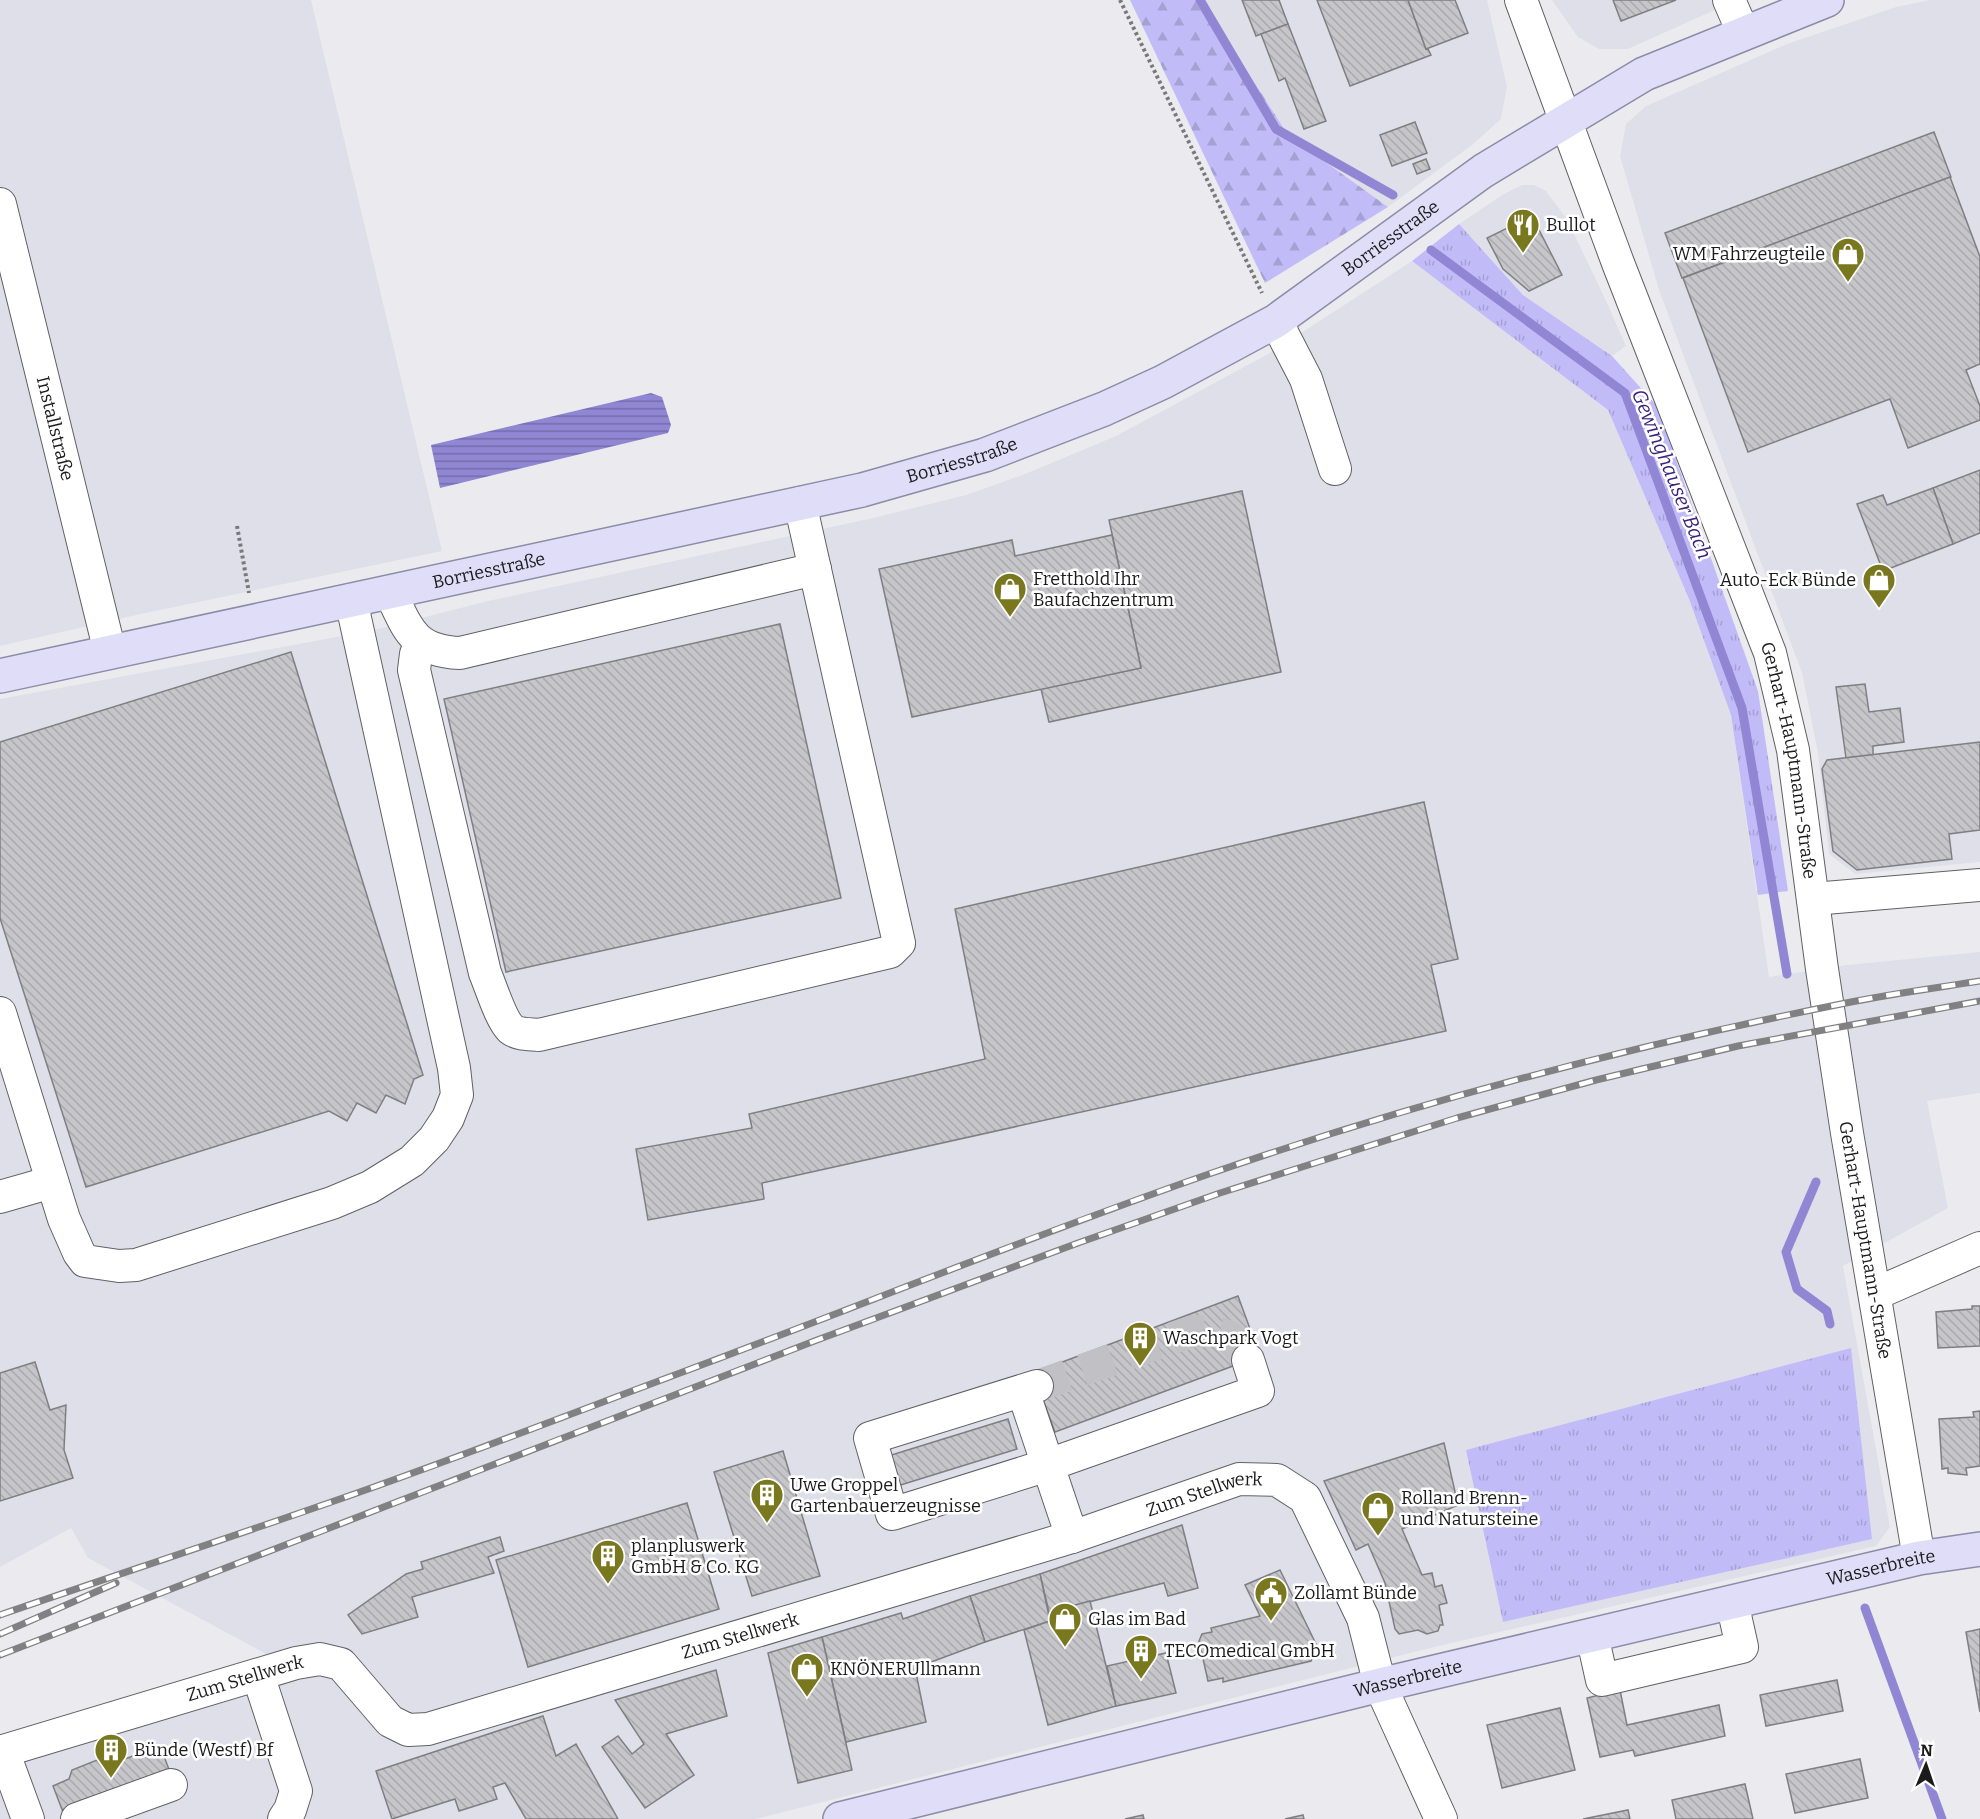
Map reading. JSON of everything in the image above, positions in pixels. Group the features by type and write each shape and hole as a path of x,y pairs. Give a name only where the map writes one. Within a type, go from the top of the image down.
{"main road":[{"name":"Borriesstraße","path":"0,676 800,503 924,473 985,455 1045,433 1163,382 1276,321 1483,171 1644,74 1743,32 1827,0"},
{"name":"Wasserbreite","path":"840,1819 1380,1685 1919,1558 1980,1549"}],"street":[{"name":"Gerhart-Hauptmann-Straße","path":"1521,0 1618,262 1770,653 1793,750 1847,1132 1919,1558"},
{"path":"1729,0 1743,32"},
{"name":"Installstraße","path":"0,204 110,652"},
{"path":"1276,321 1306,379 1335,469"},
{"path":"424,645 416,654 414,670 485,973 497,1004 511,1029 519,1033 539,1035 890,952 899,943 800,503"},
{"path":"390,592 409,631 424,645 441,652 460,653 815,569"},
{"path":"0,1013 64,1219 85,1261 119,1266 136,1265 332,1203 370,1187 412,1161 434,1139 448,1118 457,1095 454,1068 351,600"},
{"path":"1813,899 1980,885"},
{"path":"0,1197 52,1182"},
{"path":"1875,1294 1980,1248"},
{"path":"1072,1537 1048,1465 1030,1388 870,1438 892,1514 1048,1465 1258,1391 1248,1360"},
{"name":"Zum Stellwerk","path":"2,1751 296,1663 320,1659 341,1664 390,1721 408,1730 428,1730 1072,1537 1239,1479 1277,1480 1305,1498 1363,1618 1380,1685 1441,1819"},
{"path":"1592,1635 1602,1680 1742,1647 1732,1602"},
{"path":"258,1675 296,1791 290,1810 284,1819"},
{"path":"2,1751 28,1819"},
{"path":"77,1819 171,1785"}],"path":[{"path":"1120,0 1276,321"},
{"path":"237,526 254,621"}],"shaded area":[{"path":"0,0 311,0 442,551 0,646"},
{"path":"1202,0 1487,0 1507,87 1501,119 1472,145 1388,207 1288,135"},
{"path":"1552,0 1737,0 1628,49 1599,49 1578,37"},
{"path":"1930,0 1980,0 1980,862 1855,874 1829,854 1818,753 1802,673 1659,290 1620,156 1626,124 1646,106 1787,44 1896,7"},
{"path":"1522,185 1534,185 1546,191 1567,219 1626,346 1612,356 1523,295 1459,224 1502,195"},
{"path":"1412,261 1608,410 1689,599 1731,715 1769,977 1847,965 1980,952 1980,1093 1927,1101 1948,1208 1843,1266 1890,1527 1876,1546 1434,1647 756,1819 0,1819 0,1767 20,1763 148,1720 268,1655 88,1558 71,1528 0,1567 0,699 374,630 488,601 873,518 966,495 1025,474 1116,436 1270,353"},
{"path":"651,393 662,397 671,425 668,433 440,488 431,445"}],"green space":[{"path":"1130,0 1202,0 1288,135 1388,207 1265,283"},
{"path":"1459,224 1523,295 1612,356 1657,406 1758,691 1788,891 1758,895 1731,715 1689,599 1608,410 1412,261"},
{"path":"1851,1348 1872,1539 1503,1622 1466,1450"}],"building":[{"path":"1242,0 1279,0 1288,24 1256,36"},
{"path":"1317,0 1408,0 1426,49 1431,55 1350,86"},
{"path":"1408,0 1455,0 1468,33 1426,49"},
{"path":"1613,0 1676,0 1621,21"},
{"path":"1288,24 1326,121 1304,129 1285,78 1279,81 1261,34"},
{"path":"1415,122 1427,153 1392,166 1380,135"},
{"path":"1934,132 1951,177 1682,278 1665,233"},
{"path":"1426,159 1430,169 1417,174 1413,164"},
{"path":"1950,177 1980,257 1980,364 1966,370 1980,406 1980,420 1908,448 1890,399 1748,452 1683,278"},
{"name":"Bullot","path":"1532,216 1562,275 1529,291 1503,269 1487,238"},
{"path":"1980,470 1980,533 1953,544 1933,488"},
{"path":"1933,488 1953,544 1883,571 1857,504 1883,495 1887,505"},
{"path":"1242,491 1281,672 1049,722 1041,689 1141,668 1109,520"},
{"name":"Fretthold Ihr Baufachzentrum","path":"1112,535 1141,668 912,717 879,569 1012,540 1015,556"},
{"path":"780,624 841,898 506,972 444,699"},
{"path":"291,652 423,1075 414,1079 405,1104 386,1095 376,1113 357,1103 347,1121 329,1111 86,1187 0,918 0,742"},
{"path":"1865,684 1869,712 1900,708 1904,742 1873,746 1873,755 1846,758 1836,687"},
{"path":"1980,742 1980,830 1949,834 1952,859 1857,870 1833,851 1822,769 1827,760"},
{"path":"1424,802 1458,959 1431,965 1446,1031 762,1183 764,1199 648,1220 636,1149 752,1128 749,1114 985,1059 955,909"},
{"name":"Waschpark Vogt","path":"1238,1296 1260,1356 1055,1432 1033,1373"},
{"path":"1972,1306 1980,1306 1980,1346 1938,1348 1936,1312 1972,1309"},
{"path":"35,1362 50,1410 66,1405 64,1450 73,1478 0,1501 0,1373"},
{"path":"1980,1411 1980,1466 1966,1468 1967,1475 1948,1473 1948,1468 1942,1469 1939,1419 1974,1417 1973,1412"},
{"path":"1008,1419 1017,1449 894,1487 885,1457"},
{"name":"Rolland Brenn- und Natursteine","path":"1444,1443 1458,1505 1402,1529 1422,1575 1432,1573 1435,1587 1442,1585 1447,1603 1439,1605 1443,1625 1440,1625 1438,1631 1427,1634 1418,1630 1399,1634 1395,1629 1385,1583 1368,1544 1356,1550 1324,1481"},
{"name":"Uwe Groppel Gartenbauerzeugnisse","path":"783,1451 820,1576 752,1596 714,1472"},
{"name":"planpluswerk GmbH & Co. KG","path":"687,1503 719,1609 528,1667 496,1560"},
{"path":"1182,1525 1198,1588 1168,1596 1164,1583 1049,1612 1040,1574"},
{"path":"500,1537 504,1551 488,1557 494,1573 412,1597 418,1617 362,1634 348,1615 406,1574 423,1569 421,1562"},
{"name":"Zollamt Bünde","path":"1280,1570 1317,1646 1311,1661 1223,1682 1223,1678 1208,1681 1199,1641 1202,1634 1212,1632 1211,1628 1260,1616 1245,1585"},
{"path":"1040,1574 1050,1621 985,1642 970,1596"},
{"path":"970,1596 985,1642 915,1668 926,1722 846,1742 822,1637 901,1613 903,1619"},
{"name":"Glas im Bad","path":"1090,1601 1116,1706 1048,1725 1024,1630 1050,1621 1049,1612"},
{"path":"1980,1629 1980,1712 1966,1632"},
{"name":"KNÖNERUllmann","path":"822,1637 852,1770 798,1783 768,1653"},
{"name":"TECOmedical GmbH","path":"1166,1653 1176,1693 1116,1706 1107,1666"},
{"path":"716,1670 727,1716 666,1734 694,1775 645,1808 602,1747 618,1736 632,1754 644,1744 615,1700"},
{"path":"1837,1680 1843,1711 1766,1726 1760,1695"},
{"path":"1620,1690 1627,1725 1719,1705 1725,1736 1635,1756 1633,1750 1600,1757 1587,1698"},
{"path":"1560,1708 1575,1770 1502,1788 1487,1725"},
{"path":"543,1716 556,1756 576,1744 618,1819 526,1819 505,1783 493,1787 497,1799 459,1811 455,1799 392,1819 376,1771"},
{"name":"Bünde (Westf) Bf","path":"160,1746 170,1772 63,1812 53,1786 69,1779 72,1770 97,1760 106,1766"},
{"path":"1860,1759 1868,1798 1795,1813 1786,1774"},
{"path":"1745,1784 1753,1819 1676,1819 1672,1800"},
{"path":"1628,1810 1630,1819 1583,1819"},
{"path":"1143,1815 1144,1819 1125,1819"},
{"path":"1303,1815 1304,1819 1285,1819"}],"waterway":[{"name":"Gewinghauser Bach","path":"1200,0 1276,129 1393,195"},
{"name":"Gewinghauser Bach","path":"1431,250 1625,393 1742,708 1787,974"},
{"name":"Gewinghauser Bach","path":"1816,1182 1786,1252 1797,1289 1827,1311 1830,1324"},
{"name":"Gewinghauser Bach","path":"1865,1608 1942,1819"}],"tunnel":[{"path":"1037,1386 1193,1331 1220,1333 1232,1339 1248,1360"}],"railway":[{"path":"0,1615 397,1479 1076,1222 1287,1148 1445,1100 1604,1057 1846,1003 1980,981"},
{"path":"0,1655 817,1340 1220,1193 1457,1118 1596,1080 1738,1046 1980,1001"},
{"path":"0,1634 116,1583"}],"place":[{"name":"Bullot","path":"1523,254"},
{"name":"WM Fahrzeugteile","path":"1848,283"},
{"name":"Auto-Eck Bünde","path":"1879,609"},
{"name":"Fretthold Ihr Baufachzentrum","path":"1010,618"},
{"name":"Waschpark Vogt","path":"1140,1367"},
{"name":"Uwe Groppel Gartenbauerzeugnisse","path":"767,1524"},
{"name":"Rolland Brenn- und Natursteine","path":"1378,1537"},
{"name":"planpluswerk GmbH & Co. KG","path":"608,1585"},
{"name":"Zollamt Bünde","path":"1271,1622"},
{"name":"Glas im Bad","path":"1065,1648"},
{"name":"TECOmedical GmbH","path":"1141,1680"},
{"name":"KNÖNERUllmann","path":"807,1698"},
{"name":"Bünde (Westf) Bf","path":"111,1779"}]}
